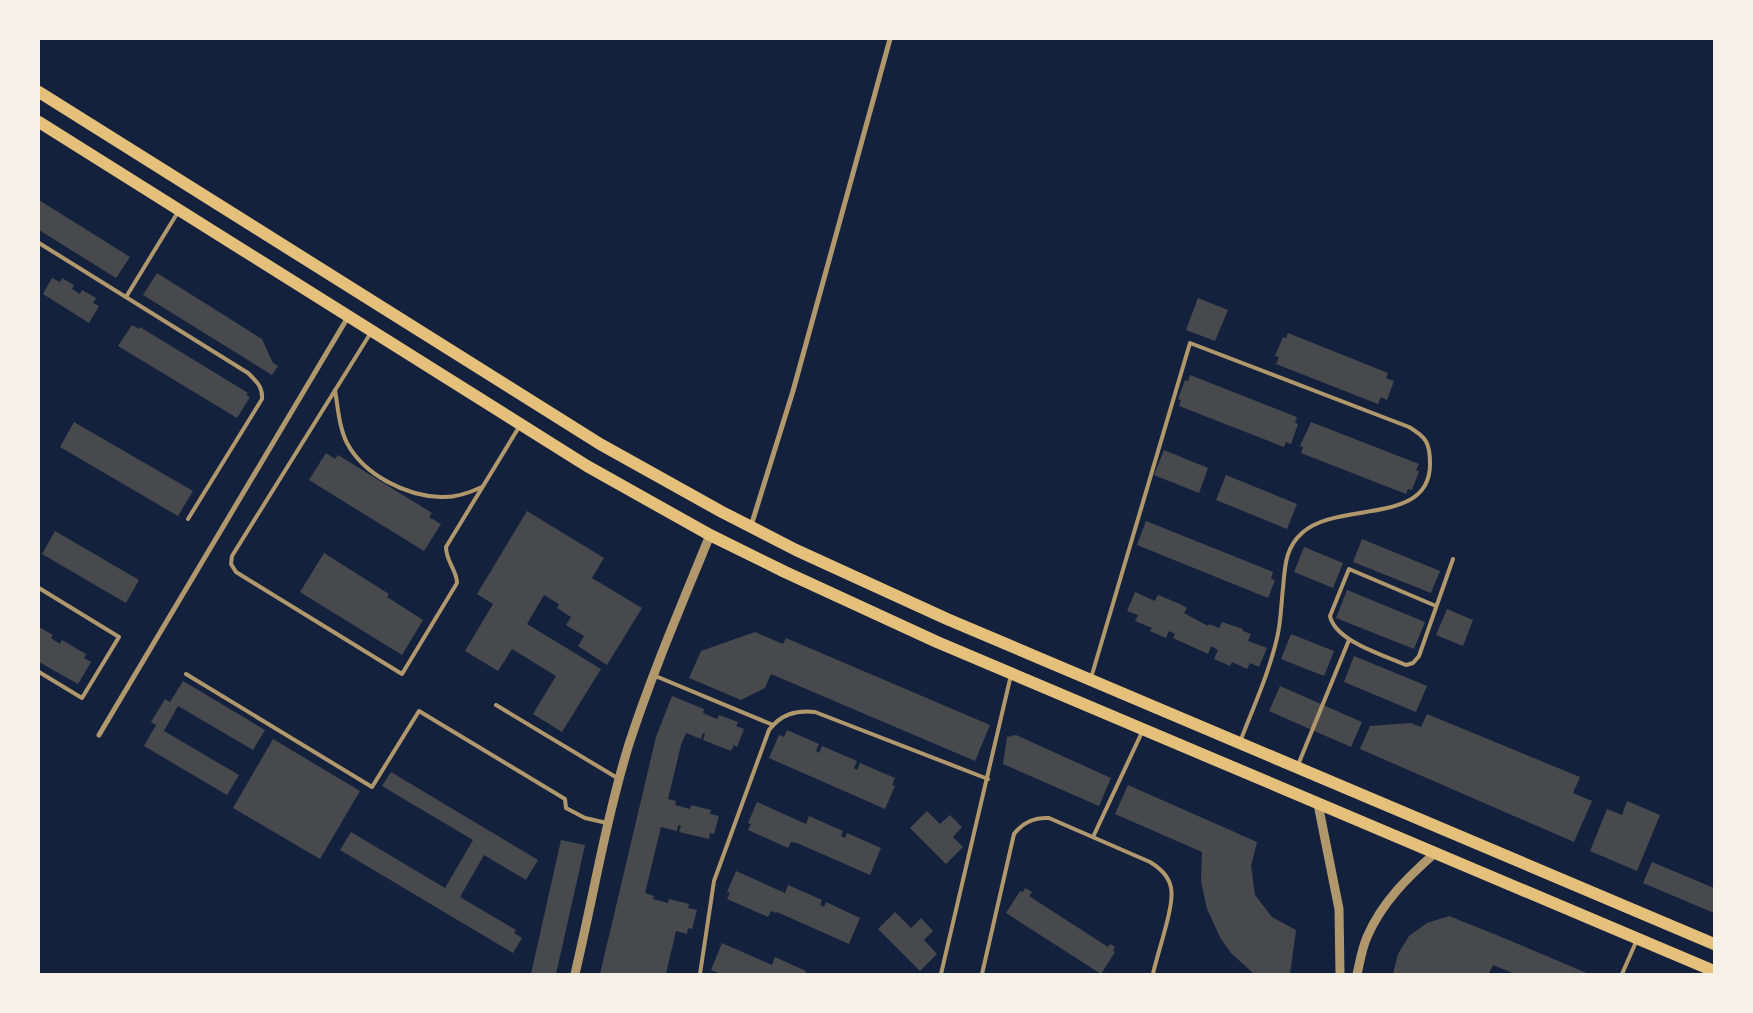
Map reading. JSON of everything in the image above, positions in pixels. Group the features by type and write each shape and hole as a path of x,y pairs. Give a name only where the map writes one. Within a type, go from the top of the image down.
{"highway":[{"path":"39,92 540,408 660,479 751,527 871,586 1714,944"},
{"path":"39,122 520,425 602,475 710,534 860,608 1011,674 1714,971"}],"street":[{"path":"751,527 793,392 890,39"},
{"path":"99,735 348,317"},
{"path":"576,974 619,779 653,674 710,534"},
{"path":"1318,804 1339,909 1340,974"},
{"path":"1357,974 1366,938 1383,909 1406,880 1435,853"}],"lane":[{"path":"126,297 179,211"},
{"path":"39,243 248,373 259,384 262,391 262,399 188,519"},
{"path":"371,332 232,556 231,564 236,572 402,674 457,583 456,572 447,560 446,547 520,425"},
{"path":"1091,680 1190,343 1409,427 1418,432 1430,448 1430,474 1421,493 1407,502 1320,520 1303,531 1292,545 1286,559 1275,646 1240,743"},
{"path":"335,390 341,424 348,445 366,465 385,480 413,493 442,497 463,494 482,487"},
{"path":"1436,606 1348,569 1330,616 1335,628 1350,640 1406,665 1410,664 1419,656 1453,559"},
{"path":"39,588 119,637 82,698 39,672"},
{"path":"1297,767 1350,640"},
{"path":"186,674 372,787 419,711 565,800 566,808 584,818 608,824"},
{"path":"653,674 773,725"},
{"path":"940,974 988,779 1011,674"},
{"path":"496,705 619,779"},
{"path":"700,974 714,881 773,725 792,713 816,712 988,779"},
{"path":"1093,837 1143,730"},
{"path":"982,974 1014,834 1024,824 1042,818 1049,818 1150,862 1164,872 1169,880 1172,894 1153,974"},
{"path":"1622,974 1638,939"}],"building":[{"path":"39,200 130,257 116,278 39,230"},
{"path":"157,273 262,339 273,363 278,366 272,375 143,295"},
{"path":"52,278 60,282 62,278 74,285 72,289 80,294 82,290 96,298 93,303 99,306 89,323 43,294"},
{"path":"1198,298 1228,310 1215,341 1186,330"},
{"path":"132,325 139,329 140,327 248,393 246,395 250,397 237,418 118,346"},
{"path":"1288,333 1388,373 1386,378 1394,381 1387,400 1381,397 1378,404 1276,364 1279,357 1275,356 1283,337 1286,338"},
{"path":"1190,375 1297,417 1295,423 1298,424 1291,444 1286,442 1284,447 1179,406 1181,400 1178,399 1185,380 1188,381"},
{"path":"74,422 193,491 178,516 60,447"},
{"path":"1311,422 1419,464 1416,470 1419,471 1412,490 1408,489 1406,494 1301,453 1303,447 1300,446"},
{"path":"1164,450 1208,468 1199,493 1154,475"},
{"path":"326,453 335,459 338,455 432,513 429,517 441,524 424,551 309,480"},
{"path":"1226,475 1297,504 1287,529 1216,500"},
{"path":"527,511 604,558 592,578 642,608 607,665 578,646 584,636 566,625 571,617 557,608 559,604 544,595 527,624 601,669 562,732 533,714 556,676 512,649 498,671 465,651 493,604 477,594"},
{"path":"1146,521 1273,572 1271,579 1275,580 1268,598 1137,545"},
{"path":"55,531 139,580 126,603 42,554"},
{"path":"1362,539 1440,571 1431,593 1353,562"},
{"path":"1304,547 1343,563 1333,588 1294,572"},
{"path":"324,553 389,594 387,597 423,620 402,655 300,592"},
{"path":"1347,590 1425,622 1414,649 1336,618"},
{"path":"1135,592 1155,601 1158,595 1180,604 1187,608 1184,613 1208,626 1209,624 1219,628 1222,622 1243,629 1243,631 1251,634 1248,641 1267,648 1259,667 1250,663 1247,669 1232,662 1230,666 1214,659 1218,650 1211,646 1208,654 1173,638 1175,634 1169,631 1166,638 1150,631 1152,628 1135,621 1138,615 1127,611"},
{"path":"1447,609 1473,620 1463,646 1436,635"},
{"path":"39,627 53,635 51,638 60,644 62,640 86,654 84,658 91,662 78,684 39,662"},
{"path":"755,632 783,644 786,638 990,725 975,761 771,674 765,688 741,700 689,678 701,651"},
{"path":"1291,634 1334,651 1324,676 1281,659"},
{"path":"1354,656 1427,686 1416,712 1344,682"},
{"path":"183,681 265,730 253,750 178,706 164,731 239,775 227,795 144,746 156,725 151,722 165,699 170,702"},
{"path":"1280,686 1362,722 1351,747 1269,711"},
{"path":"672,696 704,709 703,713 717,719 719,715 738,722 736,726 744,729 737,747 734,745 731,751 703,740 705,734 703,733 701,739 686,733 681,745 668,799 676,801 675,805 690,809 691,805 711,810 710,814 719,816 714,834 710,833 709,839 679,832 681,826 678,825 677,831 661,827 645,893 654,896 653,899 668,903 669,899 689,904 688,908 697,910 692,929 688,928 687,934 676,931 666,974 600,974 656,737"},
{"path":"1427,714 1580,777 1573,793 1592,801 1574,842 1360,749 1370,726 1411,723 1421,727"},
{"path":"787,730 819,744 816,751 819,753 822,746 857,761 854,768 857,770 860,763 895,778 892,785 895,786 885,809 769,758 779,735 784,737"},
{"path":"1016,735 1111,778 1099,806 1003,764 1007,737"},
{"path":"273,739 360,791 320,859 233,808"},
{"path":"391,772 538,860 526,880 484,855 460,897 516,930 514,933 522,938 513,953 340,850 351,832 445,888 473,840 382,786"},
{"path":"1128,785 1257,842 1251,866 1255,895 1272,917 1296,930 1290,974 1254,974 1231,953 1221,939 1207,909 1201,881 1202,852 1115,814"},
{"path":"1627,801 1660,815 1637,871 1590,851 1607,809 1622,815"},
{"path":"757,802 806,824 809,816 843,831 841,836 845,838 847,833 881,848 870,875 797,843 791,842 788,848 748,830 751,824 748,823"},
{"path":"927,811 940,824 950,815 962,827 953,837 963,847 946,864 910,828"},
{"path":"561,840 585,845 556,974 531,974"},
{"path":"1652,862 1714,888 1714,913 1643,883"},
{"path":"736,871 785,893 788,885 822,900 820,905 824,907 826,902 860,918 849,944 777,912 771,911 768,917 727,899 730,893 727,892"},
{"path":"1025,888 1032,892 1029,896 1108,947 1110,944 1115,947 1113,950 1115,952 1101,974 1006,913 1020,891 1023,892"},
{"path":"895,912 911,928 921,918 933,931 924,940 937,954 920,971 878,929"},
{"path":"1449,916 1589,974 1515,974 1493,965 1489,973 1485,974 1393,974 1398,954 1409,936 1427,923"},
{"path":"722,943 772,965 775,957 806,971 805,974 721,974 711,970"}]}
